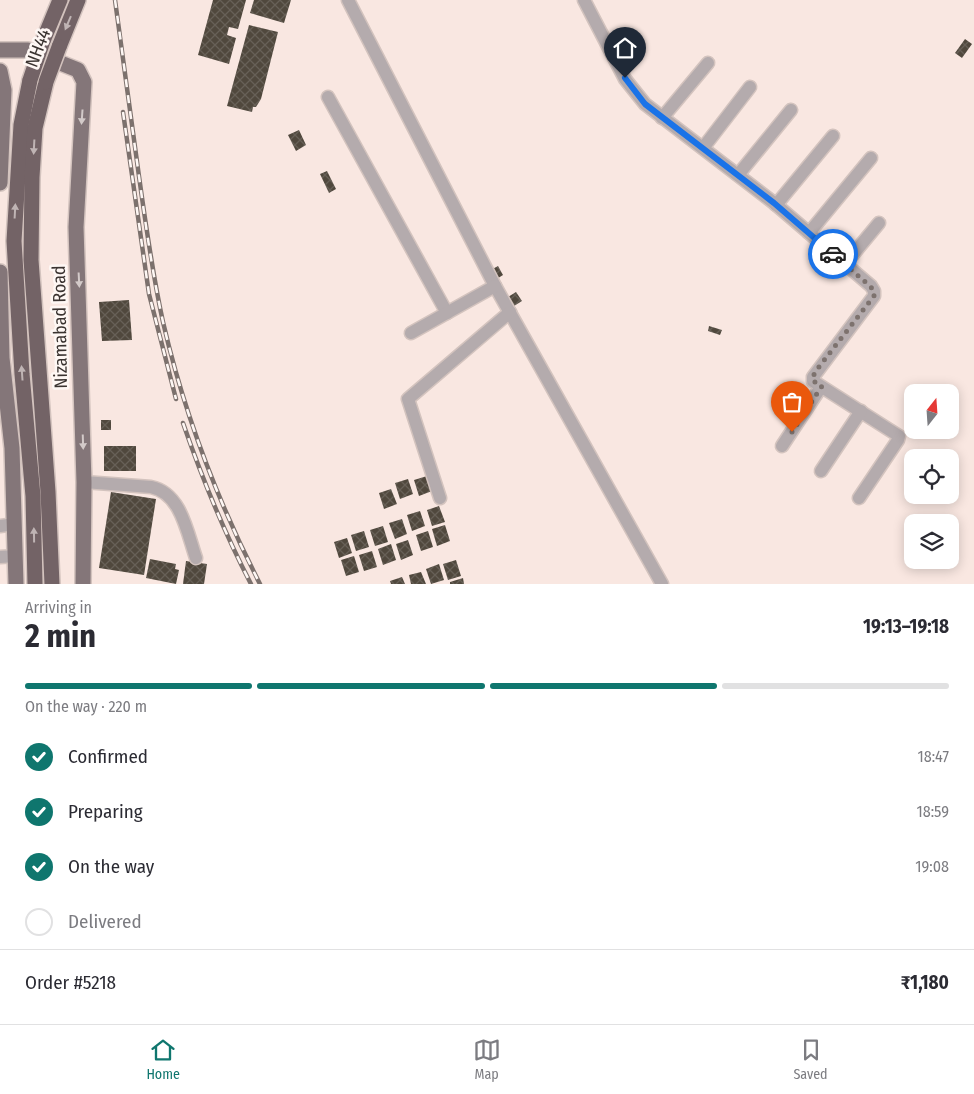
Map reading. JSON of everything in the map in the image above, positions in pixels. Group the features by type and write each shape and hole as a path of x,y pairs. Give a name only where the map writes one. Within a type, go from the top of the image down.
{"highway":[{"name":"NH44","path":"35,584 33,496 22,374 14,241 21,125 30,80 43,41 60,0"},
{"name":"NH44","path":"46,82 78,0"},
{"name":"Nizamabad Road","path":"46,82 35,128 32,177 31,260 48,492 52,584"}],"main road":[{"name":"Nizamabad Road","path":"0,50 28,50 78,70 84,82 76,227 84,482 83,584"},
{"path":"0,71 4,90 0,183"},
{"path":"0,272 4,411 12,448 8,525 16,556 16,584"}],"street":[{"path":"348,0 495,286 662,584"},
{"path":"584,0 625,78 645,104 776,205 846,264 874,291 874,296 813,377 813,381 899,436 860,498"},
{"path":"662,118 708,63"},
{"path":"703,148 750,87"},
{"path":"328,97 447,313"},
{"path":"738,175 791,110"},
{"path":"776,205 833,136"},
{"path":"809,233 871,158"},
{"path":"846,264 879,224"},
{"path":"411,333 495,286"},
{"path":"440,498 408,399 510,312"},
{"path":"782,446 822,386"},
{"path":"821,471 861,411"},
{"path":"84,482 151,487 157,488 169,496 180,511 196,558"},
{"path":"0,557 16,556"}],"building":[{"path":"213,0 246,0 238,29 229,27 227,35 236,38 229,64 198,55"},
{"path":"254,0 291,0 284,23 250,13"},
{"path":"249,25 278,32 261,99 256,107 253,107 252,112 227,106"},
{"path":"965,39 972,44 962,58 955,53"},
{"path":"299,130 306,145 296,151 288,135"},
{"path":"327,171 336,189 329,193 320,174"},
{"path":"498,266 503,275 495,280 489,271"},
{"path":"516,292 522,301 514,306 508,297"},
{"path":"129,300 132,340 102,341 99,302"},
{"path":"709,326 722,330 720,335 708,331"},
{"path":"101,420 111,420 111,430 101,430"},
{"path":"104,446 136,446 136,471 104,471"},
{"path":"427,476 432,491 419,496 414,480"},
{"path":"408,479 413,494 400,499 395,483"},
{"path":"391,489 397,504 384,509 379,493"},
{"path":"111,492 156,499 144,575 99,568"},
{"path":"439,506 445,522 432,526 427,510"},
{"path":"420,511 425,526 412,531 407,515"},
{"path":"402,519 407,534 395,539 389,523"},
{"path":"445,525 450,541 437,546 432,529"},
{"path":"383,526 388,542 375,546 370,530"},
{"path":"364,531 369,547 356,551 351,535"},
{"path":"428,531 433,547 421,551 416,535"},
{"path":"347,538 352,553 339,558 334,542"},
{"path":"408,540 413,555 401,560 396,544"},
{"path":"391,544 396,560 383,565 378,549"},
{"path":"372,551 377,567 364,571 359,555"},
{"path":"354,556 359,572 346,576 341,560"},
{"path":"150,559 176,564 175,569 179,570 176,584 146,578"},
{"path":"456,560 461,576 448,580 443,564"},
{"path":"186,561 207,564 204,584 183,584"},
{"path":"439,564 444,580 431,584 426,569"},
{"path":"421,572 426,584 411,584 409,575"},
{"path":"402,577 405,584 391,584 390,581"},
{"path":"463,578 464,584 450,584 450,582"}],"railway":[{"path":"115,0 146,227 155,284 171,356 203,456 244,552 260,584"},
{"path":"123,112 149,294 176,399"},
{"path":"183,423 214,505 251,584"}],"way so far":[{"path":"792,432 822,386 813,381 815,372 874,296 874,291 870,286 833,254"}],"route":[{"path":"625,78 645,104 774,203 833,254"}]}
